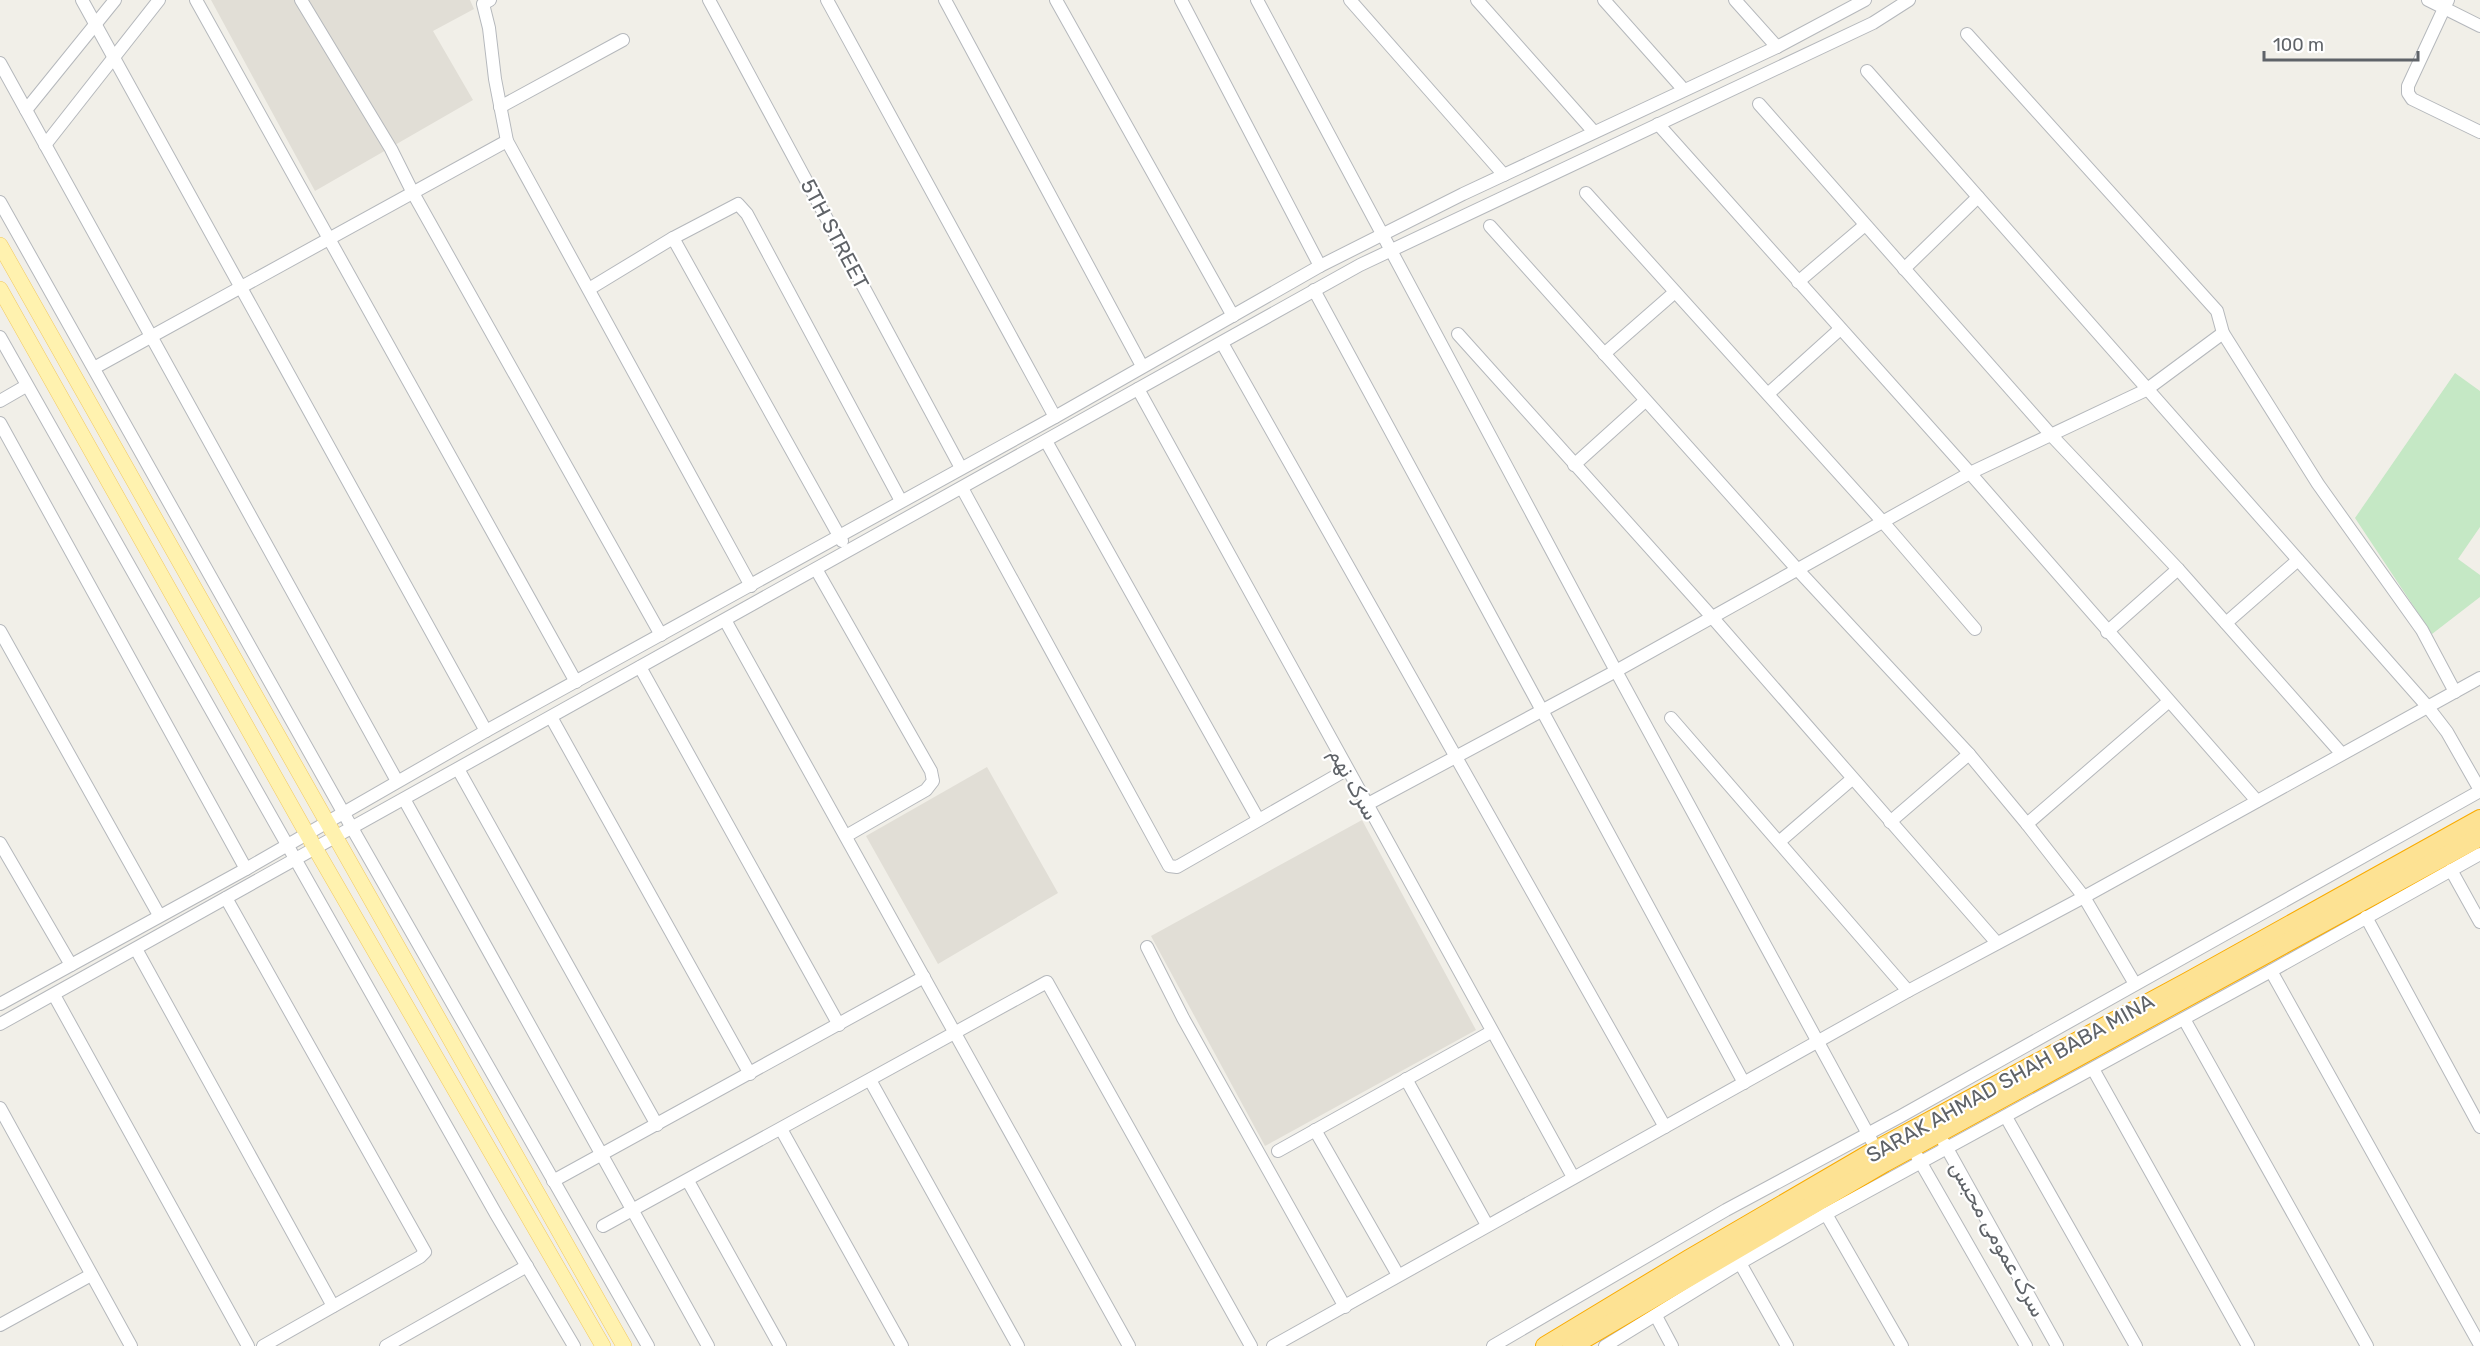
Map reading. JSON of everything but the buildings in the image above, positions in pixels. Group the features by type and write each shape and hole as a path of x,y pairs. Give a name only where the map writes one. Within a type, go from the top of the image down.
{"highway":[{"name":"SARAK AHMAD SHAH BABA MINA","path":"1545,1346 1689,1258 1880,1156 2480,819"},
{"path":"1572,1346 1880,1156 1917,1154 2480,837"}],"main road":[{"path":"0,245 624,1346"},
{"path":"0,289 315,849 603,1346"}],"street":[{"path":"82,0 486,731"},
{"path":"26,110 115,0"},
{"path":"45,145 159,0"},
{"path":"196,0 576,682"},
{"path":"301,0 391,149 413,193 661,635"},
{"name":"5TH STREET","path":"709,0 961,468"},
{"path":"826,0 1055,417"},
{"path":"945,0 1142,366"},
{"path":"1056,0 1233,316"},
{"path":"1181,0 1320,266"},
{"path":"1257,0 1616,671 1880,1156"},
{"path":"1350,0 1504,175"},
{"path":"1477,0 1594,132"},
{"path":"1604,0 1684,90"},
{"path":"1735,0 1777,47"},
{"path":"0,1024 54,996 1314,290 1390,250 1873,23 1909,0"},
{"path":"2428,0 2446,4 2480,26"},
{"path":"484,1 507,141 751,586"},
{"path":"0,1004 246,869 486,731 1055,417 1320,266 1504,175 1777,47 1862,1"},
{"path":"2446,4 2408,86 2408,93 2412,99 2480,132"},
{"path":"1967,34 2217,311 2223,333 2318,484 2422,630 2455,692"},
{"path":"500,107 623,40"},
{"path":"0,63 397,781"},
{"path":"1493,1346 1726,1210 2480,791 2447,732 2427,706 1867,71"},
{"path":"1759,104 2052,436 2178,568 2341,753"},
{"path":"1658,124 1839,330 1970,473 2256,801"},
{"path":"94,368 507,141"},
{"path":"1586,193 1883,522 1975,629"},
{"path":"1904,269 1978,197"},
{"path":"0,202 352,828 648,1346"},
{"path":"589,289 673,238 738,204 747,214 902,501"},
{"path":"1798,282 1865,225"},
{"path":"1490,226 1797,569 1969,754 2084,897 2135,984"},
{"path":"673,238 848,551"},
{"path":"1314,290 1744,1083"},
{"path":"1604,354 1675,292"},
{"path":"1768,394 1839,330"},
{"path":"1366,805 1616,671 1970,473 2146,390 2223,333"},
{"path":"1458,334 1712,617 1997,943"},
{"path":"0,337 574,1346"},
{"path":"1222,343 1665,1127"},
{"path":"0,401 26,386"},
{"name":"سرک نهم","path":"1138,389 1346,770 1573,1177"},
{"path":"1574,465 1646,401"},
{"path":"0,423 246,869"},
{"path":"1046,441 1258,819"},
{"path":"962,488 1169,866 1177,867 1346,770"},
{"path":"2226,623 2298,560"},
{"path":"2107,632 2178,568"},
{"path":"816,569 931,771 933,782 926,790 846,836"},
{"path":"725,620 1129,1346"},
{"path":"0,631 159,915"},
{"path":"640,667 839,1024"},
{"path":"1273,1346 1908,991 2084,897 2480,678"},
{"path":"2027,824 2168,702"},
{"path":"551,717 750,1074"},
{"path":"1671,718 1908,991"},
{"path":"1890,822 1969,754"},
{"path":"458,769 657,1125"},
{"path":"1779,842 1852,779"},
{"path":"404,799 708,1346"},
{"path":"0,843 71,965"},
{"path":"1943,1140 2006,1117 2480,854"},
{"path":"2451,870 2480,922"},
{"path":"226,898 425,1252 262,1346"},
{"path":"2366,917 2480,1127"},
{"path":"1147,947 1345,1307"},
{"path":"136,950 333,1306"},
{"path":"2271,971 2480,1345"},
{"path":"553,1181 924,977"},
{"path":"603,1226 1044,982 1049,983 1251,1346"},
{"path":"54,996 248,1346"},
{"path":"2184,1019 2367,1346"},
{"path":"1278,1150 1491,1032"},
{"path":"2093,1069 2248,1346"},
{"path":"1406,1079 1487,1225"},
{"path":"870,1080 1018,1346"},
{"path":"0,1108 131,1346"},
{"path":"2006,1117 2136,1346"},
{"path":"781,1129 902,1346"},
{"path":"1315,1130 1398,1275"},
{"name":"سرک عمومی محبس","path":"1943,1140 2057,1346"},
{"path":"1605,1346 1740,1263 1826,1214 1917,1154"},
{"name":"سرک عمومی محبس","path":"1917,1154 2026,1346"},
{"path":"688,1181 780,1346"},
{"path":"1826,1214 1902,1346"},
{"path":"1740,1263 1787,1346"},
{"path":"386,1346 527,1266"},
{"path":"1,1322 91,1275"},
{"path":"1656,1316 1672,1346"}],"shaded area":[{"path":"211,0 470,0 474,9 433,31 473,100 315,191"},
{"path":"987,767 1058,893 938,964 866,836"},
{"path":"1362,820 1476,1030 1265,1146 1151,936"}],"green space":[{"path":"2455,373 2480,391 2480,527 2458,559 2480,575 2480,597 2432,634 2355,518"}]}
